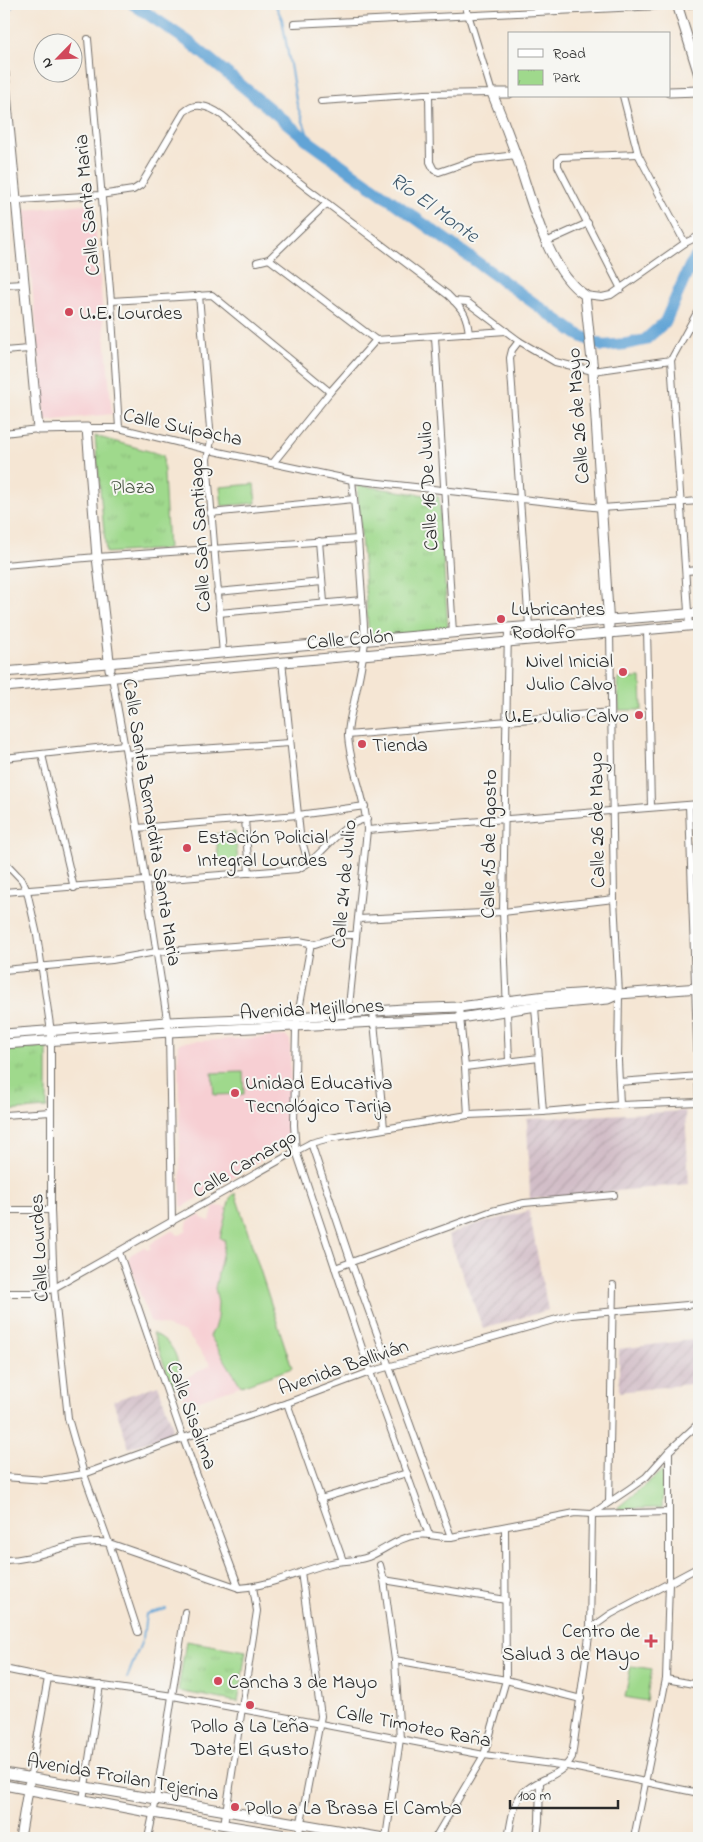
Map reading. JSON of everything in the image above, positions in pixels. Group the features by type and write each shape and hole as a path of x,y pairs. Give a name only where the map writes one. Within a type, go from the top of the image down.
{"street":[{"path":"465,4 492,93 516,154 546,242 565,277 574,288 585,295 602,297 611,295 685,243 699,236"},
{"path":"294,24 699,4"},
{"path":"677,5 699,75"},
{"name":"Calle Santa Maria","path":"88,39 100,194 111,301 119,428"},
{"path":"4,73 38,429"},
{"path":"670,92 699,91"},
{"path":"321,101 428,94 508,93"},
{"path":"428,94 430,162 434,170 440,172 474,160 516,154"},
{"path":"623,98 638,154 685,243"},
{"path":"4,201 133,190 141,185 184,112 191,106 201,106 224,117 253,144 454,301 465,312 468,320 469,334"},
{"path":"621,289 558,166 558,160 561,158 638,154"},
{"path":"257,262 269,259 328,204"},
{"path":"546,242 588,223"},
{"path":"269,259 376,340 506,331"},
{"path":"4,285 24,284"},
{"name":"Calle San Santiago","path":"199,295 211,441 207,459 210,513 223,654"},
{"path":"111,301 212,295 330,392"},
{"name":"Calle 26 de Mayo","path":"585,295 593,371 610,632 612,809 619,994 620,1105"},
{"path":"454,301 467,302 518,341 555,362 593,371 671,360"},
{"path":"689,626 671,360 699,309"},
{"name":"Calle 16 De Julio","path":"435,337 453,633"},
{"path":"273,463 330,392 376,340"},
{"path":"518,341 512,350 510,358 529,626"},
{"path":"4,351 29,349"},
{"name":"Calle Santa Bernardita Santa Maria","path":"87,428 108,664 126,754 168,1022 172,1222"},
{"name":"Calle Suipacha","path":"4,433 38,429 119,428 209,450 352,480 443,491"},
{"name":"Calle 24 de Julio","path":"349,1024 348,1013 367,830 365,806 350,752 348,735 365,641 352,480"},
{"path":"443,491 602,508 699,501"},
{"path":"210,513 354,499"},
{"path":"4,565 214,548 358,539"},
{"path":"319,541 324,602"},
{"path":"686,572 699,570"},
{"path":"217,592 322,582"},
{"path":"219,613 362,600"},
{"name":"Calle Colón","path":"4,672 699,613"},
{"name":"Calle Colón","path":"4,686 699,625"},
{"name":"Calle 15 de Agosto","path":"508,628 502,912 509,1061"},
{"path":"648,629 651,807"},
{"path":"282,661 300,834 308,862"},
{"path":"348,735 612,712"},
{"path":"126,754 290,743"},
{"path":"4,758 124,745"},
{"path":"42,755 74,888"},
{"path":"689,804 697,989 699,1102"},
{"path":"367,830 505,820 612,809 699,804"},
{"path":"138,828 298,815 365,806"},
{"path":"4,892 298,869 350,824 358,820 367,819"},
{"path":"245,820 249,872"},
{"name":"Calle Lourdes","path":"4,861 22,880 27,891 37,935 51,1036 51,1210 54,1288 68,1418 84,1474 109,1542 138,1632"},
{"path":"358,919 502,912 614,899"},
{"path":"4,970 112,960 156,952 299,941 323,942 342,935 356,935"},
{"path":"311,943 296,1027 294,1125 296,1151 370,1372 429,1535"},
{"name":"Avenida Mejillones","path":"4,1034 51,1036 169,1032 460,1018 546,996 697,989"},
{"name":"Avenida Mejillones","path":"4,1044 51,1036 168,1022 297,1017 459,1007 535,1007 608,999 619,994"},
{"path":"459,1007 468,1115"},
{"path":"535,1007 543,1112"},
{"path":"373,1011 384,1128"},
{"path":"465,1066 539,1058"},
{"path":"619,1082 699,1076"},
{"name":"Calle Camargo","path":"4,1293 42,1293 54,1288 311,1143 384,1128 468,1115 699,1102"},
{"path":"4,1115 51,1112"},
{"path":"311,1143 351,1262 451,1537"},
{"path":"335,1268 492,1211 516,1205 614,1195"},
{"path":"4,1210 51,1210"},
{"name":"Calle Sisalima","path":"119,1252 183,1438 239,1588"},
{"path":"609,1502 613,1285"},
{"name":"Avenida Ballivián","path":"4,1477 45,1480 84,1474 370,1372 571,1315 699,1304"},
{"path":"287,1403 343,1561"},
{"path":"592,1514 646,1477 669,1451 699,1423"},
{"path":"634,1838 666,1679 669,1583 669,1451"},
{"path":"320,1499 407,1473"},
{"path":"4,1560 18,1560 95,1540 109,1542 239,1588 253,1587 328,1563 366,1558 391,1544 416,1535 442,1538 451,1537 575,1513 669,1512"},
{"path":"508,1838 515,1806 521,1794 540,1782 558,1774 567,1766 572,1757 590,1629 592,1514"},
{"path":"435,1838 484,1755 506,1680 505,1528"},
{"path":"380,1565 384,1580 395,1660 400,1739 385,1838"},
{"path":"590,1629 611,1614 699,1568"},
{"path":"300,1838 321,1716 301,1572"},
{"path":"384,1580 506,1600"},
{"path":"224,1825 257,1612 253,1587"},
{"path":"148,1838 156,1800 185,1612"},
{"path":"395,1660 506,1680 580,1700"},
{"name":"Calle Timoteo Raña","path":"4,1669 48,1678 173,1696 484,1755 567,1766 699,1793"},
{"path":"20,1838 48,1678"},
{"path":"666,1679 699,1686"},
{"path":"83,1800 100,1685"},
{"name":"Avenida Froilan Tejerina","path":"4,1774 385,1838"},
{"path":"537,1838 540,1782"},
{"name":"Avenida Froilan Tejerina","path":"4,1785 300,1838"}],"shaded area":[{"name":"U.E. Lourdes","path":"93,203 112,414 45,421 25,210"},
{"name":"Unidad Educativa Tecnológico Tarija","path":"286,1036 290,1040 292,1139 290,1143 245,1169 244,1167 238,1170 238,1174 183,1207 181,1206 178,1047 181,1042"},
{"path":"685,1111 689,1184 530,1199 527,1119"},
{"path":"235,1193 292,1368 185,1405 182,1396 186,1378 211,1365 186,1333 150,1321 128,1261 130,1255 144,1247 147,1250 151,1248 150,1245 153,1242 173,1230 178,1235 182,1234 186,1230 188,1221 197,1216 201,1215 201,1218 210,1221 214,1206 227,1207 230,1198"},
{"path":"529,1211 548,1310 483,1329 448,1235 474,1225"},
{"path":"699,1339 699,1383 619,1392 619,1349"},
{"path":"158,1385 173,1428 169,1434 129,1448 113,1401"}],"green space":[{"name":"Plaza","path":"95,436 163,455 168,549 106,553"},
{"path":"254,484 256,503 222,506 220,487"},
{"path":"357,485 439,497 448,629 369,638"},
{"path":"641,678 642,710 619,710 618,679"},
{"path":"235,832 238,862 219,864 216,834"},
{"path":"47,1047 47,1108 4,1111 4,1049"},
{"path":"243,1072 244,1094 214,1095 212,1073"},
{"path":"235,1193 292,1368 241,1386 210,1336 217,1318 218,1303 215,1288 225,1241 220,1238 230,1198"},
{"path":"153,1333 168,1343 176,1357 178,1373 173,1390"},
{"path":"663,1470 662,1508 616,1509"},
{"path":"186,1641 246,1651 238,1702 178,1691"},
{"path":"631,1666 652,1669 646,1701 625,1697"}],"waterway":[{"name":"Río El Monte","path":"4,5 8,4"},
{"name":"Río El Monte","path":"133,4 189,42 311,143 577,334 603,346 645,340 665,322 690,266 699,253"},
{"path":"275,4 282,19 297,105 311,143"},
{"path":"127,1678 143,1638 146,1614 166,1609"}],"place":[{"name":"U.E. Lourdes","path":"69,312"},
{"name":"Lubricantes Rodolfo","path":"501,619"},
{"name":"Nivel Inicial Julio Calvo","path":"623,672"},
{"name":"U.E. Julio Calvo","path":"639,715"},
{"name":"Tienda","path":"362,744"},
{"name":"Estación Policial Integral Lourdes","path":"187,848"},
{"name":"Unidad Educativa Tecnológico Tarija","path":"235,1093"},
{"name":"Centro de Salud 3 de Mayo","path":"651,1641"},
{"name":"Cancha 3 de Mayo","path":"218,1681"},
{"name":"Pollo a La Leña Date El Gusto","path":"250,1705"},
{"name":"Pollo a La Brasa El Camba","path":"235,1807"}]}
